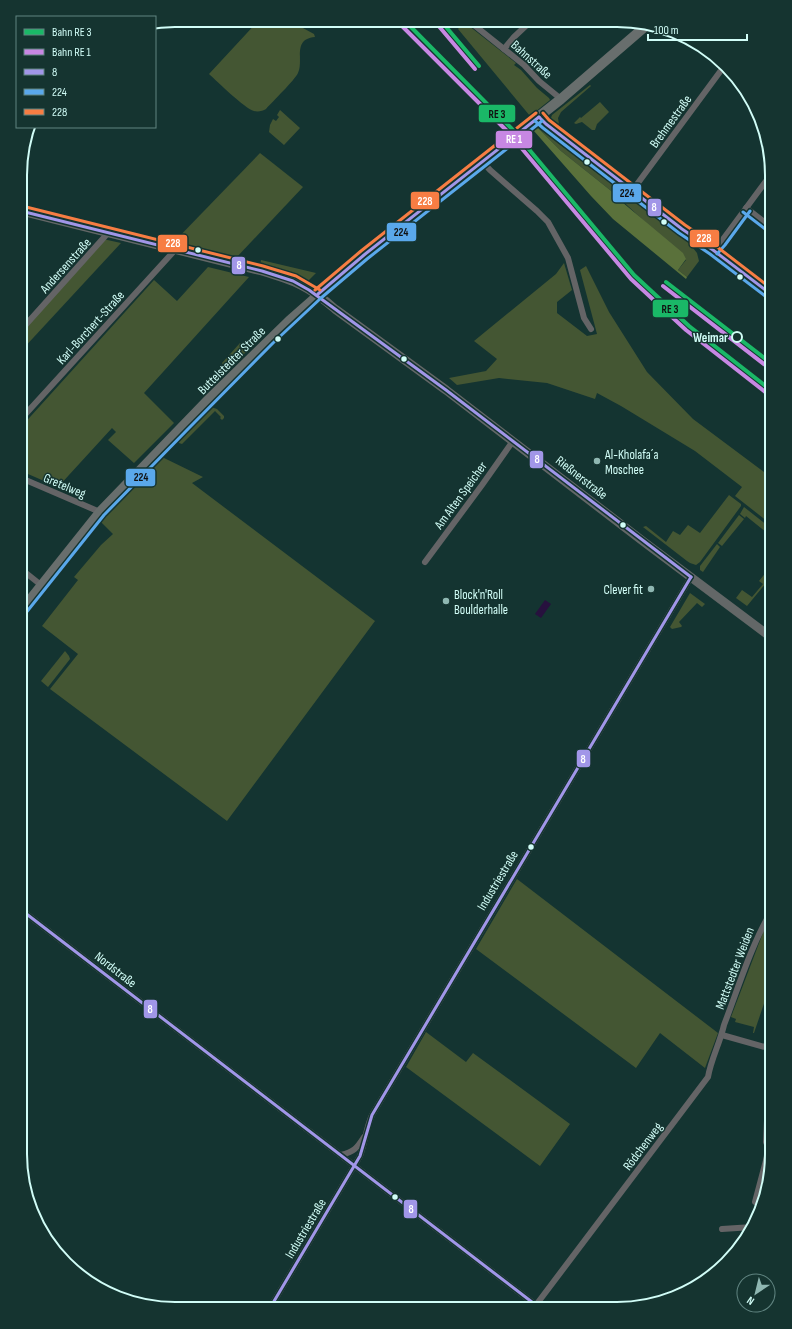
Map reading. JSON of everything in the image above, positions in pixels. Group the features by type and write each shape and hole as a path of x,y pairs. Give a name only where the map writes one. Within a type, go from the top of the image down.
{"main road":[{"name":"Buttelstedter Straße","path":"27,603 100,512 209,399 318,294 364,255 539,117 642,29"}],"street":[{"name":"Bahnstraße","path":"476,27 524,65 539,81 561,99"},
{"path":"504,49 525,27"},
{"name":"Brehmestraße","path":"632,191 722,70"},
{"path":"539,117 632,191 765,290"},
{"path":"485,159 490,170 548,222 568,258 584,318 591,329"},
{"path":"713,250 721,242 765,182"},
{"path":"746,208 765,223"},
{"name":"Rießnerstraße","path":"27,213 262,271 294,281 318,294 765,633"},
{"name":"Andersenstraße","path":"27,323 108,233"},
{"name":"Karl-Borchert-Straße","path":"27,412 175,250"},
{"name":"Am Alten Speicher","path":"425,562 513,441"},
{"name":"Gretelweg","path":"27,481 100,512"},
{"path":"27,574 41,585"},
{"name":"Industriestraße","path":"274,1302 355,1166 364,1146 367,1126 372,1115 691,576"},
{"name":"Nordstraße","path":"27,914 532,1302"},
{"name":"Mattstedter Weiden","path":"722,1035 724,1024 750,955 765,920"},
{"path":"722,1035 765,1047"},
{"name":"Rödchenweg","path":"543,1302 708,1078 710,1066 722,1035"},
{"name":"Industriestraße","path":"341,1155 350,1153 358,1147 365,1135"},
{"path":"755,1202 764,1169"},
{"path":"722,1229 745,1227"}],"green space":[{"path":"253,27 301,27 314,34 315,37 303,42 301,46 300,68 296,77 266,109 262,111 254,111 244,105 209,74"},
{"path":"460,27 470,27 516,63 514,65 521,70 550,100 530,116 458,29"},
{"path":"590,85 591,86 561,112 558,118 559,124 551,118 552,115"},
{"path":"600,102 609,112 597,124 595,130 592,130 582,122 576,124 574,123 580,117 581,118"},
{"path":"280,110 300,128 284,145 269,132 273,119 276,121 279,117 277,115"},
{"path":"538,128 689,243 697,253 699,261 687,277 678,270 686,260 615,194 561,151"},
{"path":"538,128 561,151 615,194 622,202 683,253 686,259 678,270 687,277 686,279 613,219 534,131"},
{"path":"260,153 303,187 236,258 173,243"},
{"path":"103,239 121,243 27,345 27,323"},
{"path":"261,260 316,273 308,281 260,266"},
{"path":"564,263 572,290 557,302 557,313 587,336 597,334 580,270 586,266 609,312 647,372 693,419 765,473 765,520 735,496 742,487 695,451 597,393 595,399 547,383 499,378 457,385 449,378 486,371 497,359 474,341 556,274"},
{"path":"208,267 249,277 144,393 174,423 134,463 108,440 116,432 112,428 58,487 27,474 27,420 154,280 177,301"},
{"path":"254,334 258,340 232,366 223,365 222,363 240,343 243,345"},
{"path":"211,407 217,409 224,416 224,418 222,420 215,411 182,444 179,443 179,441"},
{"path":"162,457 203,477 192,483 375,621 227,821 50,689 78,654 42,626 78,580 74,577 101,545 113,534 100,521"},
{"path":"729,495 741,504 741,506 700,562 696,565 687,561 643,527 646,526 666,542 673,531 680,535 688,525 700,533"},
{"path":"744,507 765,524 765,531 746,516 745,518 740,514"},
{"path":"739,515 744,519 722,546 718,543"},
{"path":"717,544 720,547 703,572 700,570 700,566"},
{"path":"765,574 765,584 747,606 736,598 742,590 752,597 763,584 759,581"},
{"path":"690,593 705,604 702,607 697,603 679,622 682,626 672,629 670,627"},
{"path":"65,651 70,659 48,687 41,681"},
{"path":"517,879 718,1033 705,1068 660,1033 636,1068 476,949"},
{"path":"765,928 765,1001 753,1033 754,1027 735,1022 736,1019 731,1017"},
{"path":"426,1032 466,1062 473,1053 570,1124 540,1166 406,1067"}],"shaded area":[{"path":"545,600 551,604 541,618 535,614"}],"transit line":[{"path":"403,27 508,132 631,279 686,330 765,392"},
{"path":"411,27 512,129 634,275 689,326 765,386"},
{"path":"440,27 475,69"},
{"path":"446,27 479,66"},
{"name":"228","path":"315,290 361,251 536,113"},
{"name":"228","path":"543,113 549,120 685,225 716,246 765,284"},
{"name":"8","path":"539,117 682,229 713,250 765,290"},
{"name":"8","path":"318,294 364,255 539,117"},
{"name":"224","path":"535,121 679,233 710,254 765,296"},
{"name":"224","path":"27,611 104,515 273,343 321,298 367,259 542,121"},
{"name":"228","path":"27,207 263,266 296,276 320,290"},
{"name":"224","path":"717,254 750,211"},
{"name":"8","path":"27,212 262,271 293,281 309,290 446,390 691,577"},
{"name":"224","path":"743,212 765,229"},
{"path":"666,282 765,359"},
{"path":"663,286 765,365"},
{"name":"8","path":"274,1302 360,1156 372,1115 691,577"},
{"name":"8","path":"27,914 532,1302"}],"place":[{"name":"Weimar","path":"737,337"},
{"name":"Al-Kholafa´a Moschee","path":"597,461"},
{"name":"Clever fit","path":"651,589"},
{"name":"Block'n'Roll Boulderhalle","path":"446,601"}]}
